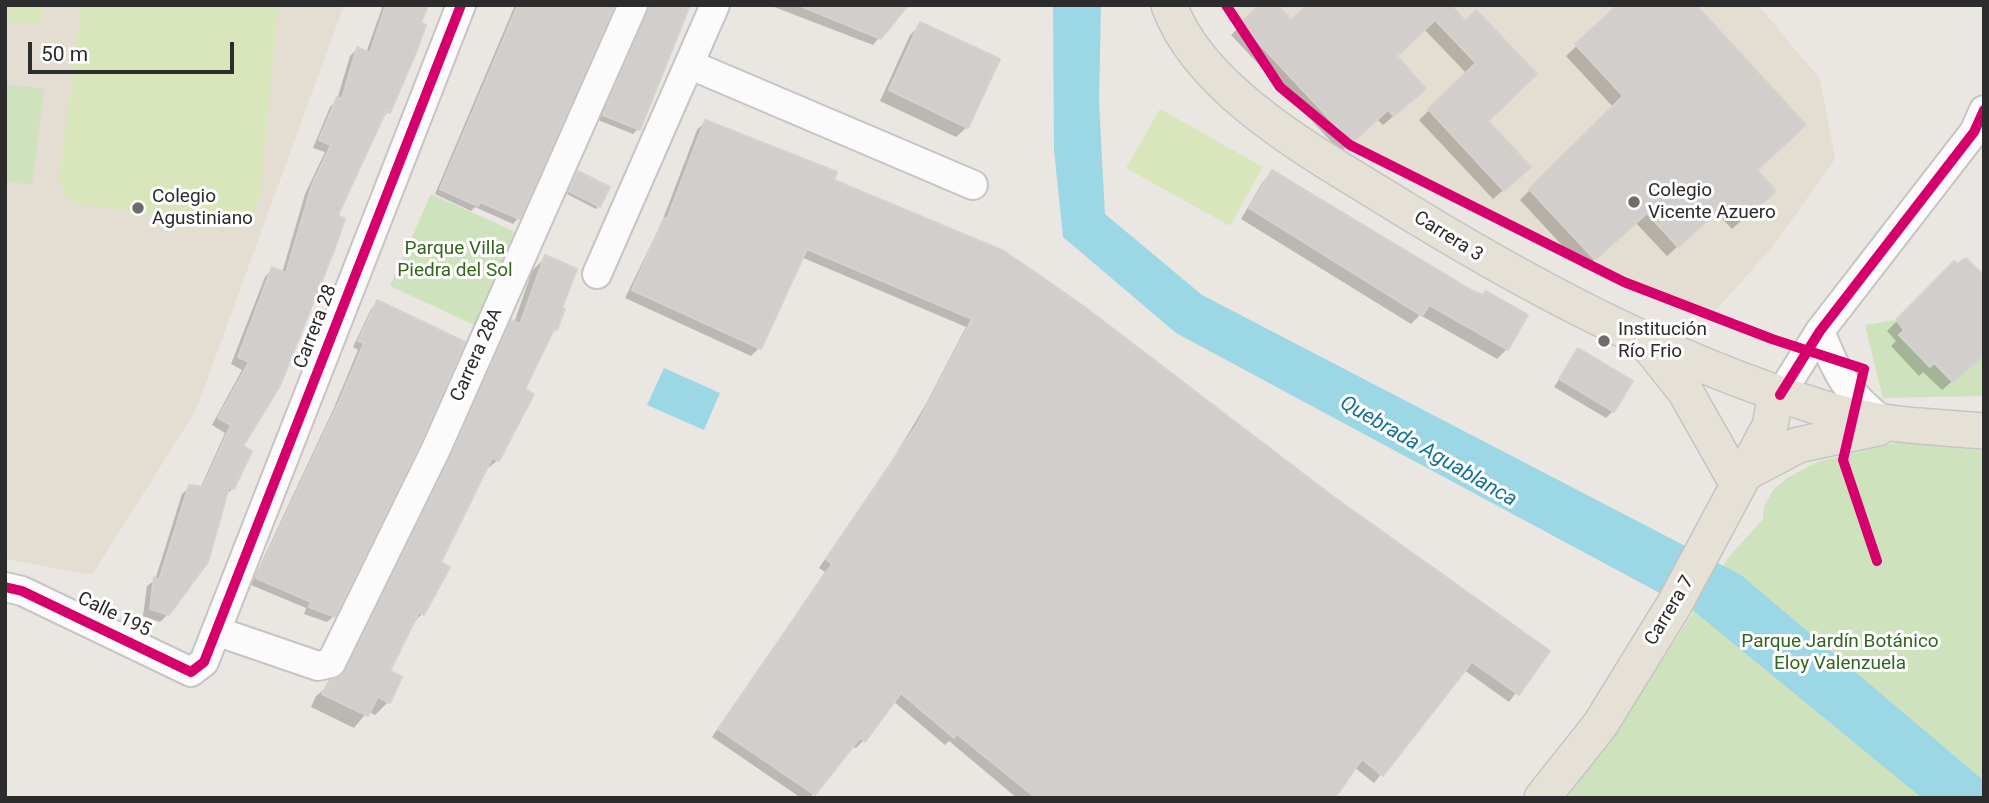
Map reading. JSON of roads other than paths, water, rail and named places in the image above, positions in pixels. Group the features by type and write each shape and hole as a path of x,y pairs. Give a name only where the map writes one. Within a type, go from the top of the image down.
{"main road":[{"name":"Carrera 3","path":"1169,5 1209,70 1286,133 1499,268 1776,402 1890,426"},
{"path":"1643,339 1685,391 1739,472 1798,445 1890,426 1984,431"},
{"name":"Carrera 7","path":"1542,798 1600,725 1701,546 1739,472 1770,426 1776,402"}],"street":[{"name":"Carrera 28","path":"204,662 461,5"},
{"name":"Carrera 28A","path":"216,631 318,666 331,663 436,449 633,5"},
{"path":"597,274 691,65 715,5"},
{"path":"691,65 973,185"},
{"path":"1776,402 1820,331 1974,132 1984,110"},
{"path":"1820,331 1835,370 1859,404 1890,426"},
{"name":"Calle 195","path":"5,587 22,591 191,672 204,662"}],"water":[{"name":"Quebrada Aguablanca","path":"1053,5 1101,5 1099,103 1105,214 1202,295 1741,575 1984,781 1984,798 1922,798 1695,612 1176,333 1063,237 1054,150"},
{"path":"664,368 720,393 704,430 647,405"}],"place":[{"name":"Colegio Vicente Azuero","path":"1634,202"},
{"name":"Colegio Agustiniano","path":"138,208"},
{"name":"Institución Río Frio","path":"1604,341"}],"park label":[{"name":"Parque Villa Piedra del Sol","path":"455,260"},
{"name":"Parque Jardín Botánico Eloy Valenzuela","path":"1840,653"}]}
